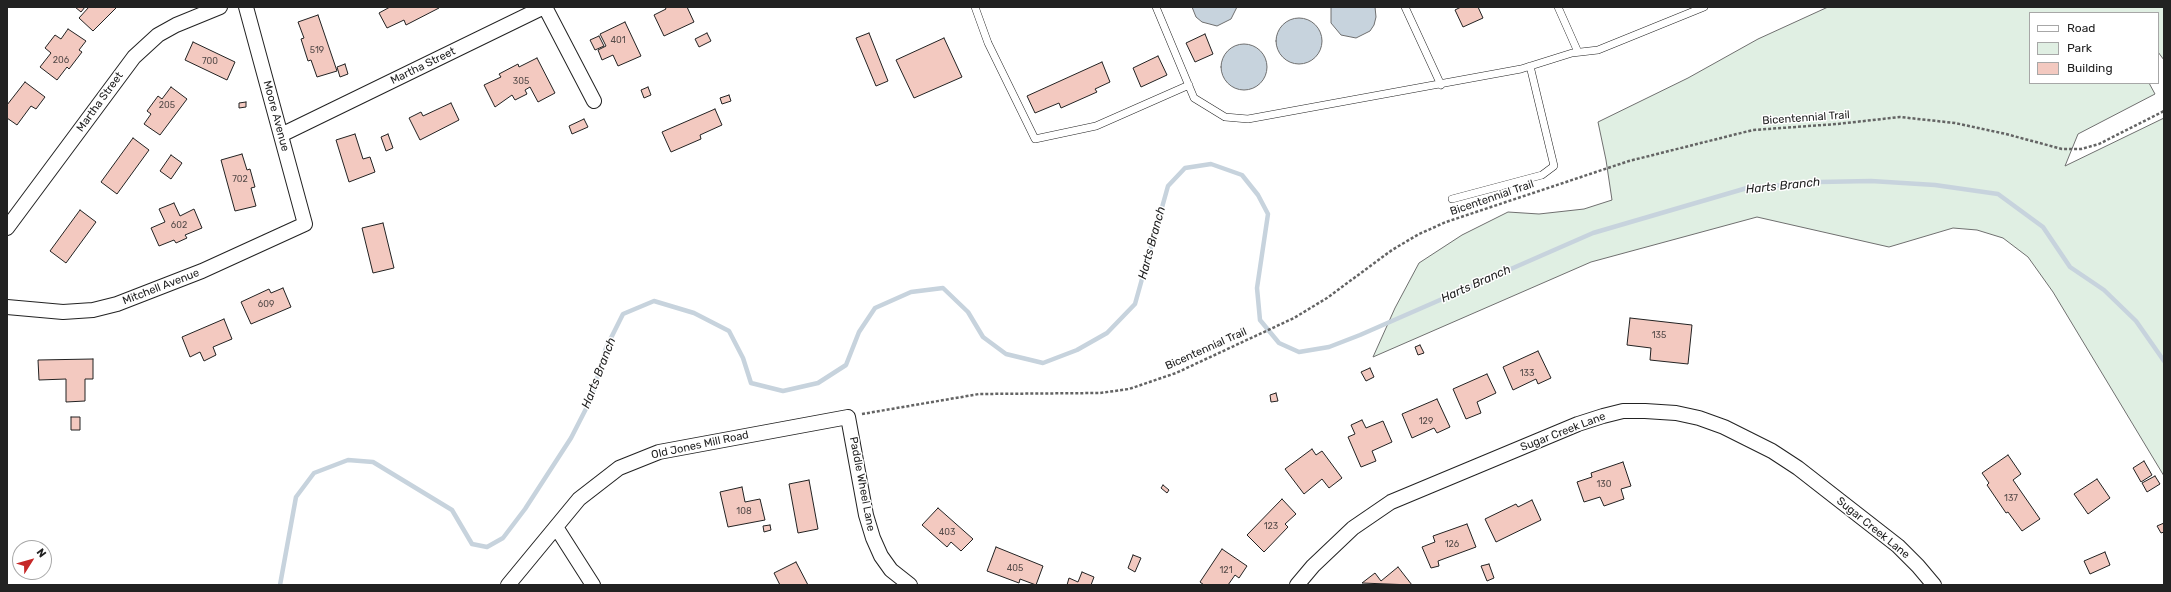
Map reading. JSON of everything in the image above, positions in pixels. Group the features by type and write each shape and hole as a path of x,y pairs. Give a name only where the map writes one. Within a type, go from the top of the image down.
{"street":[{"name":"Martha Street","path":"7,228 134,57 158,35 176,25 220,7"},
{"name":"Moore Avenue","path":"246,7 306,224"},
{"name":"Martha Street","path":"281,135 545,7"},
{"path":"545,7 594,101"},
{"name":"Mitchell Avenue","path":"7,307 64,312 93,310 117,304 202,271 306,224"},
{"name":"Sugar Creek Lane","path":"1297,585 1313,566 1353,528 1391,502 1590,420 1623,412 1645,411 1676,413 1699,418 1724,427 1772,451 1798,468 1898,546 1934,585"},
{"name":"Old Jones Mill Road","path":"508,585 579,499 619,468 641,458 679,448 848,417"},
{"name":"Paddle Wheel Lane","path":"848,417 866,515 873,538 881,556 891,570 910,585"},
{"path":"556,527 593,585"}],"lane":[{"path":"975,7 988,43 1035,139 1096,126 1188,85"},
{"path":"1156,7 1194,98 1208,109 1225,117 1248,119 1441,85 1530,66 1578,52 1598,50 1704,7"},
{"path":"1405,7 1441,85"},
{"path":"1558,7 1578,52"},
{"path":"1452,199 1542,175 1554,166 1530,66"}],"path":[{"name":"Bicentennial Trail","path":"848,417 979,394 1100,393 1129,389 1176,373 1294,318 1327,298 1392,250 1420,234 1446,222 1629,161 1753,130 1837,124 1900,117 1954,123 2006,134 2062,149 2081,149 2099,144 2164,111"}],"green space":[{"path":"1828,7 2164,7 2164,60 2159,53 2159,12 2029,12 2029,84 2150,84 2155,94 2078,134 2065,166 2164,118 2164,476 2053,292 2028,257 2003,238 1977,230 1953,228 1889,247 1757,217 1591,262 1373,357 1395,308 1419,263 1462,235 1508,212 1539,214 1584,209 1612,200 1598,122 1688,78 1758,39"}],"shaded area":[{"path":"1192,7 1237,7 1231,19 1217,26 1202,22 1196,17"},
{"path":"1331,7 1375,7 1376,17 1374,25 1370,31 1356,38 1341,35 1331,23"},
{"path":"1294,18 1304,18 1312,22 1318,28 1322,36 1322,46 1318,54 1312,60 1304,64 1294,64 1286,60 1280,54 1276,46 1276,36 1280,28 1286,22"},
{"path":"1240,44 1248,44 1257,48 1263,54 1267,67 1263,80 1257,86 1248,90 1240,90 1231,86 1225,80 1221,71 1221,63 1225,54 1231,48"}],"building":[{"path":"75,7 85,7 81,12"},
{"path":"89,7 117,7 93,31 79,18"},
{"path":"390,7 439,8 406,25 404,20 387,28 379,13"},
{"path":"665,7 687,7 694,22 664,36 654,15 666,9"},
{"path":"1461,7 1478,7 1483,18 1463,27 1455,10"},
{"path":"318,15 337,71 317,77 311,60 308,61 301,39 304,38 298,22"},
{"path":"625,22 641,56 618,66 613,55 602,60 598,50 606,46 600,34"},
{"path":"68,29 86,41 79,50 82,52 69,69 67,67 57,80 40,67 51,53 45,48 55,35 61,39"},
{"path":"707,33 711,41 699,47 695,39"},
{"path":"869,33 888,81 876,86 856,38"},
{"path":"1205,34 1213,54 1195,62 1186,43"},
{"path":"599,36 604,46 595,50 590,40"},
{"path":"944,38 962,77 914,98 896,60"},
{"path":"193,42 235,62 227,80 185,60"},
{"path":"1158,56 1167,75 1141,87 1133,68"},
{"path":"537,58 555,93 538,102 530,87 525,90 527,94 515,100 512,95 495,107 484,85 501,77 499,74 518,64 519,67"},
{"path":"1102,62 1110,82 1095,89 1097,92 1061,108 1059,103 1035,113 1027,96"},
{"path":"345,64 348,74 340,77 337,67"},
{"path":"25,82 45,97 36,109 31,106 17,125 7,118 7,105"},
{"path":"171,87 187,99 160,135 144,124 151,114 147,111 158,96 162,99"},
{"path":"648,87 651,95 644,98 641,90"},
{"path":"729,95 731,101 722,104 720,98"},
{"path":"246,102 246,107 239,108 239,103"},
{"path":"451,103 459,120 420,140 409,118 421,112 423,116"},
{"path":"715,109 722,125 700,135 701,139 671,152 662,132"},
{"path":"584,119 588,127 572,134 569,126"},
{"path":"355,134 363,159 370,157 375,172 349,182 336,140"},
{"path":"388,134 393,148 386,151 381,137"},
{"path":"133,138 149,150 117,194 101,182"},
{"path":"242,154 247,170 250,169 255,187 251,188 256,206 235,211 221,160"},
{"path":"171,155 182,163 171,179 160,171"},
{"path":"174,203 180,216 194,209 202,228 185,235 187,238 176,243 174,240 159,246 151,228 165,222 159,209"},
{"path":"80,210 96,222 66,263 50,251"},
{"path":"383,223 394,268 373,273 362,228"},
{"path":"283,288 291,307 251,324 241,302 269,289 271,293"},
{"path":"1630,318 1692,325 1688,364 1650,360 1651,348 1627,345"},
{"path":"224,319 232,339 213,347 216,355 204,361 200,352 190,357 182,337"},
{"path":"1420,345 1424,353 1418,355 1415,347"},
{"path":"1538,351 1551,378 1538,384 1536,379 1513,390 1503,367"},
{"path":"93,359 93,379 85,379 85,401 66,402 66,379 39,380 38,360"},
{"path":"1370,368 1374,377 1366,381 1361,372"},
{"path":"1487,374 1496,393 1477,402 1481,413 1466,419 1453,389"},
{"path":"1276,393 1278,401 1271,402 1270,395"},
{"path":"1437,399 1450,427 1437,433 1434,428 1412,438 1402,414"},
{"path":"71,417 80,417 80,430 71,430"},
{"path":"1362,420 1366,428 1383,421 1392,442 1372,451 1376,461 1361,467 1348,437 1355,434 1351,425"},
{"path":"1312,449 1316,455 1322,451 1342,478 1329,488 1322,479 1304,494 1285,469"},
{"path":"2008,455 2021,474 2013,480 2040,519 2022,531 2008,512 2006,513 1987,485 1989,483 1982,473"},
{"path":"2144,461 2152,475 2141,482 2133,468"},
{"path":"1623,462 1631,486 1621,489 1624,499 1604,506 1600,497 1584,502 1577,482 1592,477 1591,473"},
{"path":"2155,476 2160,484 2147,492 2142,483"},
{"path":"2097,479 2110,498 2088,514 2074,494"},
{"path":"809,480 818,529 798,533 789,484"},
{"path":"1163,485 1169,490 1167,493 1161,488"},
{"path":"742,487 745,502 760,499 765,520 728,527 720,492"},
{"path":"1282,499 1296,514 1285,524 1288,527 1264,552 1247,535"},
{"path":"1532,500 1541,520 1496,542 1485,519 1516,504 1518,507"},
{"path":"938,508 973,539 961,551 951,542 947,547 922,525"},
{"path":"2164,523 2164,532 2161,533 2157,526"},
{"path":"1467,524 1476,547 1438,561 1439,566 1431,568 1422,547 1435,542 1433,536"},
{"path":"770,525 771,530 764,532 763,526"},
{"path":"996,547 1043,566 1036,585 1020,579 1019,583 987,571"},
{"path":"1222,549 1247,566 1239,578 1235,575 1228,585 1204,585 1200,582"},
{"path":"2105,552 2110,565 2090,574 2084,561"},
{"path":"1133,555 1141,558 1135,572 1128,568"},
{"path":"796,562 808,585 780,585 774,573"},
{"path":"1489,564 1494,578 1487,581 1481,566"},
{"path":"1398,567 1412,585 1362,583 1375,573 1381,581"},
{"path":"1082,572 1094,577 1091,585 1067,585 1069,578 1078,582"}],"waterway":[{"name":"Harts Branch","path":"280,585 296,497 314,473 348,460 373,462 452,510 472,544 487,547 503,538 525,509 571,438 591,399 606,348 623,314 654,301 694,313 729,331 743,358 751,383 783,391 818,383 846,365 859,332 875,308 911,292 943,288 968,312 983,337 1006,354 1043,363 1077,350 1107,333 1135,304 1168,186 1185,168 1211,164 1242,175 1258,195 1268,214 1257,288 1260,320 1279,343 1299,352 1329,347 1360,335 1593,233 1747,188 1819,182 1871,181 1935,185 1998,194 2043,227 2070,267 2104,290 2136,321 2164,361"}]}
